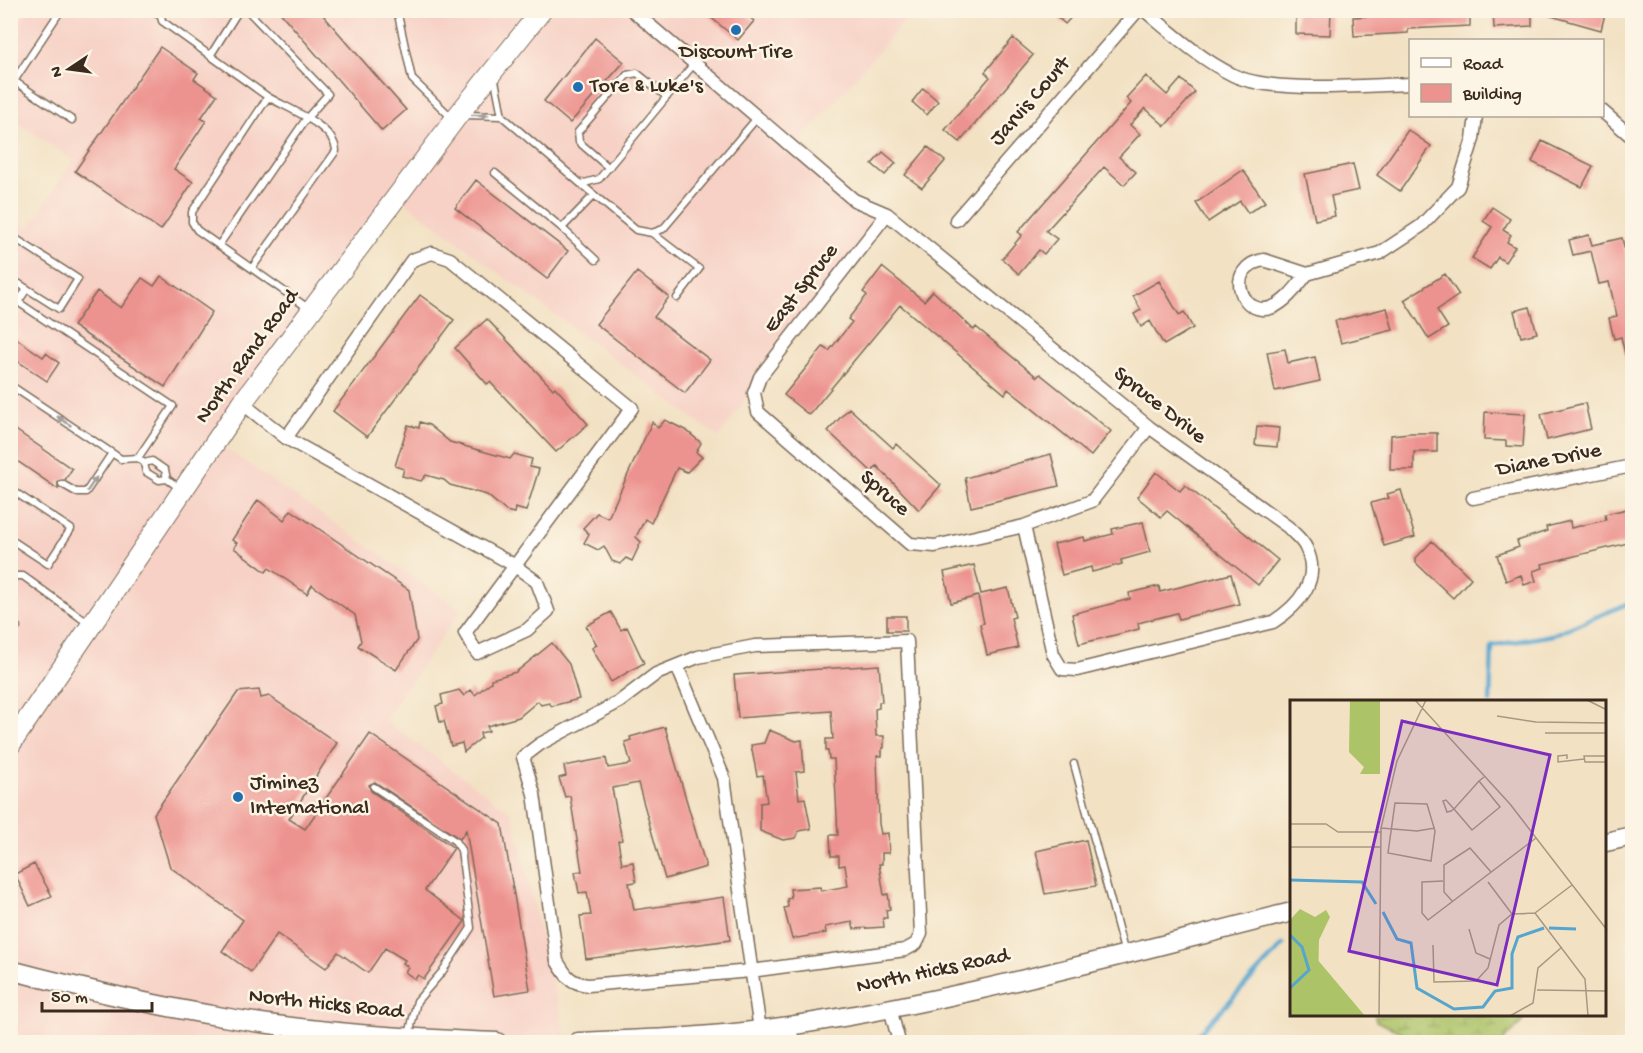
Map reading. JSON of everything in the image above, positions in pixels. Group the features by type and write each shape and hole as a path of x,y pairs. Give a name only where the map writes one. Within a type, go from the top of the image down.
{"main road":[{"name":"North Rand Road","path":"10,745 91,626 174,484 242,403 457,118 494,74 542,10"},
{"path":"1607,842 1632,836"},
{"name":"North Hicks Road","path":"578,1042 760,1030 890,1008 1125,954 1290,913"},
{"name":"North Hicks Road","path":"10,970 86,990 229,1018 279,1034 387,1040 408,1038 434,1041 497,1042"}],"street":[{"name":"Spruce Drive","path":"632,10 693,65 854,200 887,214 1149,427 1288,526 1306,548 1311,570 1306,592 1291,611 1273,622 1077,670 1062,669 1053,654 1024,526"},
{"name":"Jarvis Court","path":"956,220 1138,10"},
{"path":"1144,10 1193,51 1235,76 1289,87 1409,84"},
{"path":"1604,113 1632,137"},
{"path":"1307,274 1264,260 1249,265 1243,271 1239,286 1246,301 1252,306 1268,308 1282,301 1307,274 1380,253 1421,226 1458,187 1473,139 1476,117"},
{"name":"East Spruce","path":"754,393 760,376 887,214"},
{"path":"242,403 286,438 515,566 537,582 548,610 527,630 477,653 465,633 515,566 632,408 450,259 432,252 412,260 286,438"},
{"name":"Spruce","path":"754,393 758,412 910,544 935,546 1024,526 1092,501 1149,427"},
{"name":"Diane Drive","path":"1473,498 1632,466"},
{"path":"907,641 921,934 916,944 905,950 751,971 588,985 573,984 557,961 534,794 523,757 540,744 619,702 656,674 698,657 755,646 907,641"},
{"path":"677,666 724,778 760,1030"},
{"path":"890,1008 899,1042"},
{"path":"789,1024 793,1042"}],"lane":[{"path":"61,10 14,81 72,120"},
{"path":"150,10 159,12 162,21 268,97 327,131 336,140 336,151 252,268"},
{"path":"210,56 239,10"},
{"path":"219,244 306,119 328,94 247,10"},
{"path":"397,10 412,79 457,118 502,116"},
{"path":"581,184 599,179 693,65"},
{"path":"609,168 579,142 578,132 627,75 637,73 667,97"},
{"path":"494,74 502,116 636,230 652,233 699,269"},
{"path":"268,97 192,212 192,222 197,230 311,310"},
{"path":"652,233 663,229 757,118"},
{"path":"495,173 562,228 596,260"},
{"path":"562,228 594,195"},
{"path":"10,235 78,279 59,309 10,278"},
{"path":"677,298 699,269 702,261"},
{"path":"27,289 18,302 173,405 138,458"},
{"path":"10,385 121,459 138,458 144,463 146,472 159,480 174,484"},
{"path":"62,484 76,492 86,492 112,453"},
{"path":"144,463 152,461 165,470 174,484"},
{"path":"10,489 71,529 48,564 10,539"},
{"path":"10,576 23,576 91,626"},
{"path":"10,622 17,627 10,636"},
{"path":"1074,764 1125,954"},
{"path":"374,787 455,841 460,850 471,928 442,972 417,1001 408,1038"},
{"path":"10,1039 27,1042"}],"shaded area":[{"path":"27,11 913,11 794,149 854,200 887,214 760,377 719,438 397,196 216,442 461,610 384,720 512,813 567,1042 11,1042 10,216 29,228 73,160 11,118 11,36"}],"green space":[{"path":"1375,1017 1524,1017 1522,1022 1502,1042 1423,1042 1376,1021"}],"building":[{"path":"278,10 322,10 322,14 406,110 382,131"},
{"name":"Discount Tire","path":"702,10 741,10 754,21 738,40"},
{"path":"1050,10 1078,10 1065,24"},
{"path":"1296,10 1331,10 1330,35 1296,34"},
{"path":"1423,10 1470,10 1470,26 1408,29 1408,33 1354,36 1353,17 1423,13"},
{"path":"1493,10 1532,10 1532,26 1494,28"},
{"path":"1545,10 1606,10 1601,30 1544,14"},
{"name":"Tore & Luke's","path":"595,38 624,62 570,123 544,101"},
{"path":"1013,38 1033,55 960,142 945,130 990,77 985,72"},
{"path":"160,47 198,73 194,79 217,95 201,118 206,121 174,169 193,182 161,230 75,171"},
{"path":"1146,76 1167,95 1181,79 1195,92 1165,126 1145,108 1130,125 1140,134 1119,157 1136,172 1124,185 1104,167 1046,231 1057,239 1044,254 1039,250 1019,274 1002,259 1022,235 1018,232 1131,103 1126,98"},
{"path":"923,88 938,101 927,115 912,102"},
{"path":"1408,130 1431,146 1400,191 1377,175"},
{"path":"1542,141 1593,166 1582,187 1532,162"},
{"path":"928,147 945,161 922,188 905,175"},
{"path":"883,152 896,163 885,175 872,164"},
{"path":"1353,164 1359,190 1331,196 1335,216 1315,220 1305,174"},
{"path":"1243,170 1265,202 1248,213 1240,201 1208,222 1196,203"},
{"path":"476,180 568,251 547,279 455,208"},
{"path":"1492,207 1510,219 1503,230 1511,235 1507,242 1515,247 1505,262 1498,257 1490,269 1472,258 1492,227 1483,221"},
{"path":"1589,235 1592,245 1622,238 1632,280 1632,366 1628,367 1621,337 1614,339 1609,318 1617,316 1609,282 1599,284 1591,251 1573,255 1569,240"},
{"path":"882,267 924,301 933,291 974,330 976,327 1037,377 1040,374 1111,431 1091,456 1008,389 1005,394 900,305 809,415 784,395 823,347 829,351 852,322 848,319 867,295 863,292"},
{"path":"637,272 669,297 654,317 710,360 685,393 596,324"},
{"path":"1445,274 1459,295 1437,310 1448,327 1429,339 1404,300"},
{"path":"161,276 212,312 165,387 73,326 97,291 121,308 142,278 154,286"},
{"path":"1159,281 1179,315 1184,312 1193,328 1164,345 1150,321 1141,327 1134,314 1141,310 1133,296"},
{"path":"420,295 454,320 367,437 333,411"},
{"path":"1530,307 1537,333 1521,337 1514,311"},
{"path":"1387,308 1393,330 1341,343 1335,321"},
{"path":"487,319 553,389 555,387 588,424 556,452 490,382 487,384 455,348"},
{"path":"10,334 43,357 46,353 59,363 47,381 10,356"},
{"path":"1285,349 1288,363 1315,357 1320,381 1275,391 1267,352"},
{"path":"1585,403 1591,429 1547,440 1541,414"},
{"path":"849,408 893,448 896,444 941,485 919,510 877,466 872,472 828,431"},
{"path":"1485,412 1525,414 1523,447 1506,446 1506,441 1484,440"},
{"path":"665,420 687,431 701,443 696,452 702,457 687,472 677,468 651,523 645,519 636,537 641,542 632,561 626,558 620,564 612,561 604,546 598,550 584,543 589,534 583,528 597,513 608,518 652,422 658,428"},
{"path":"420,422 429,425 450,442 510,459 514,454 532,459 530,467 539,469 526,511 515,508 514,513 506,511 487,495 450,485 444,480 426,475 421,481 402,476 404,469 395,466 408,425 419,428"},
{"path":"10,426 72,469 65,480 58,481 58,489 10,456"},
{"path":"1257,426 1279,428 1277,447 1255,445"},
{"path":"1437,433 1437,452 1414,452 1414,470 1390,470 1391,435"},
{"path":"1051,454 1059,486 971,507 965,478"},
{"path":"1156,472 1180,491 1185,485 1278,560 1258,585 1167,511 1161,517 1137,497"},
{"path":"1401,490 1415,537 1384,546 1371,503 1389,498 1387,494"},
{"path":"258,500 284,520 291,510 409,590 417,640 396,670 358,646 361,641 355,615 312,585 307,594 269,568 266,572 234,548 237,543 232,540"},
{"path":"1632,509 1632,542 1542,564 1543,568 1533,571 1536,581 1524,585 1521,575 1506,581 1497,555 1519,547 1517,541 1547,531 1546,527 1570,521 1571,528 1606,520 1605,514"},
{"path":"1143,522 1150,552 1121,560 1122,564 1092,572 1091,567 1062,575 1054,544 1084,537 1085,541 1113,534 1112,529"},
{"path":"1432,541 1471,578 1453,598 1416,563 1416,558"},
{"path":"974,565 981,594 1008,588 1015,617 1011,618 1018,648 987,655 980,624 984,623 978,596 951,603 944,572"},
{"path":"1231,574 1239,604 1179,619 1177,613 1138,623 1139,629 1079,644 1072,614 1130,599 1129,593 1159,586 1160,592"},
{"path":"611,612 621,630 627,627 644,663 611,682 592,648 597,645 586,626"},
{"path":"887,616 906,616 906,631 887,631"},
{"path":"552,643 569,664 579,699 552,706 549,703 541,705 538,701 519,717 487,726 489,731 480,733 481,738 464,752 462,743 451,746 444,721 440,722 436,706 443,704 441,695 459,690 464,696 471,690 475,695 491,682 491,679 516,672"},
{"path":"879,665 882,702 879,702 879,708 875,709 876,736 884,736 884,748 882,748 882,756 877,756 879,824 881,834 888,833 889,853 882,853 882,864 879,864 884,895 888,894 890,909 886,910 887,918 883,918 884,927 854,929 852,922 825,927 826,933 792,939 784,908 788,907 787,899 791,898 790,889 820,887 821,891 848,886 845,865 839,866 839,856 831,856 830,835 838,835 834,759 829,759 828,751 826,751 826,739 833,739 831,711 738,718 734,675"},
{"path":"259,690 261,698 269,696 337,743 289,819 305,829 370,734 502,824 530,990 494,996 466,830 460,839 375,782 369,785 371,791 454,848 425,890 465,921 424,979 418,975 415,979 405,972 408,967 403,963 405,960 385,948 368,973 338,952 326,968 277,934 251,972 222,951 243,920 170,867 154,814 238,692"},
{"path":"665,727 706,867 665,879 638,783 612,788 622,840 618,841 622,864 633,862 636,882 629,883 634,910 724,897 730,940 586,959 580,916 591,915 587,892 579,893 575,872 582,871 570,796 565,797 559,778 566,776 564,766 606,758 608,768 631,764 625,742 631,740 630,737"},
{"path":"769,730 796,741 802,740 804,771 796,772 799,799 805,798 811,829 799,831 796,838 783,840 760,831 760,803 767,802 763,775 757,776 751,745 764,743"},
{"path":"1086,840 1096,886 1045,894 1036,851"},
{"path":"34,864 52,896 30,906 15,874"}],"waterway":[{"path":"1490,700 1492,646 1552,635 1632,602"},
{"path":"1191,1042 1283,945"}],"place":[{"name":"Discount Tire","path":"736,30"},
{"name":"Tore & Luke's","path":"578,87"},
{"name":"Jiminez International","path":"238,797"}]}
